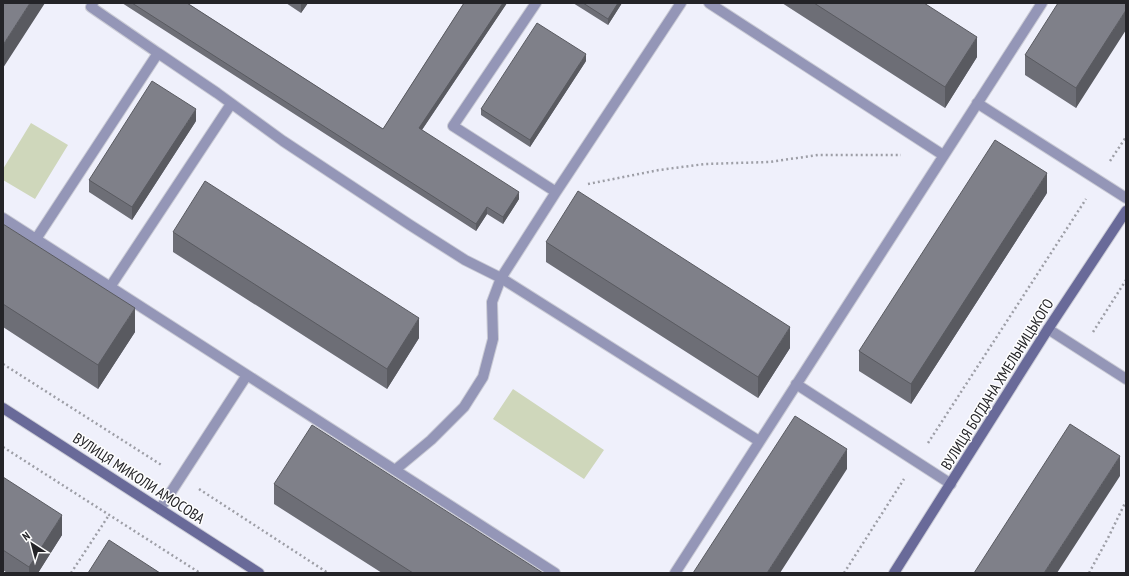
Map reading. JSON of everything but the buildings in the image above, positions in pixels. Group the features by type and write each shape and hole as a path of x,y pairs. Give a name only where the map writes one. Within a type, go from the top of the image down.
{"street":[{"name":"ВУЛИЦЯ БОГДАНА ХМЕЛЬНИЦЬКОГО","path":"894,573 1048,329 1126,211"},
{"name":"ВУЛИЦЯ МИКОЛИ АМОСОВА","path":"3,408 259,573"}],"lane":[{"path":"93,3 91,7 282,141 465,260 501,278 759,441"},
{"path":"536,3 453,126 556,192"},
{"path":"395,470 431,440 464,407 483,377 493,339 492,302 501,278 681,3"},
{"path":"709,3 943,155"},
{"path":"675,573 1042,3"},
{"path":"36,239 158,53"},
{"path":"977,103 1126,198"},
{"path":"110,287 231,104"},
{"path":"3,218 554,573"},
{"path":"1048,329 1126,379"},
{"path":"160,509 247,375"},
{"path":"796,384 951,484"}],"path":[{"path":"844,573 1126,137"},
{"path":"556,192 619,177 705,164 768,162 818,155 906,155"},
{"path":"1082,350 1126,280"},
{"path":"3,447 200,573"},
{"path":"1089,573 1126,501"},
{"path":"71,573 109,515"}],"green space":[{"path":"31,123 68,145 35,199 3,180 3,169"},
{"path":"513,389 604,450 584,479 493,419"}]}
